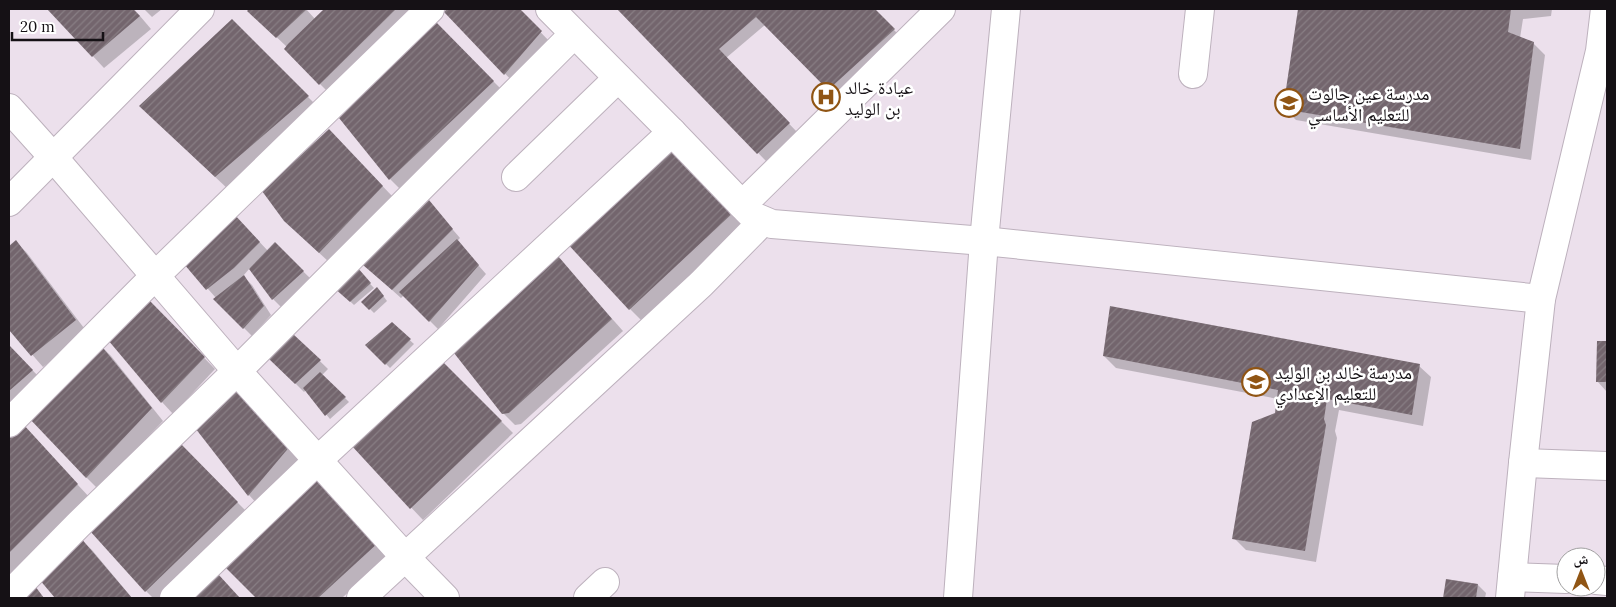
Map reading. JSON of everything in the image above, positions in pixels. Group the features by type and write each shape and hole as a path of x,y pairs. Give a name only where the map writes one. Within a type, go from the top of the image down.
{"street":[{"path":"9,202 200,9"},
{"path":"9,423 156,276 430,9"},
{"path":"550,9 752,213 772,224 984,241 1541,299"},
{"path":"361,598 701,284 752,213 941,9"},
{"path":"958,598 984,241 1006,9"},
{"path":"1193,74 1200,9"},
{"path":"1556,581 1511,588 1541,299 1604,50 1605,9"},
{"path":"9,595 237,371 574,34"},
{"path":"516,177 618,78"},
{"path":"9,108 237,371 405,557 445,598"},
{"path":"174,598 318,460 672,132"},
{"path":"1523,463 1607,466"}],"building":[{"path":"47,9 133,9 140,16 92,57"},
{"path":"249,9 307,9 276,38 247,11"},
{"path":"324,9 396,9 319,85 284,49"},
{"path":"447,9 520,9 542,31 504,75 444,12"},
{"path":"617,9 875,9 895,29 828,90 756,17 719,49 790,123 757,154"},
{"name":"مدرسة عين جالوت للتعليم الأساسي","path":"1298,9 1511,9 1508,32 1534,42 1520,149 1283,109"},
{"path":"232,19 309,96 215,177 139,106"},
{"path":"436,22 494,81 389,180 339,118"},
{"path":"329,129 383,186 319,253 284,221 262,191"},
{"path":"671,141 736,210 629,310 564,240"},
{"path":"429,200 453,229 392,290 363,265"},
{"path":"234,214 260,242 234,268 206,290 184,264"},
{"path":"457,239 479,265 429,322 399,292"},
{"path":"16,240 76,320 31,356 9,330 9,246"},
{"path":"275,242 304,271 272,300 249,269"},
{"path":"558,256 612,319 509,413 502,414 454,353"},
{"path":"357,267 371,283 350,302 333,287"},
{"path":"244,275 264,306 243,329 213,299"},
{"path":"377,287 384,296 369,310 361,302"},
{"path":"147,298 205,357 161,403 108,340"},
{"name":"مدرسة خالد بن الوليد للتعليم الإعدادي","path":"1110,306 1420,364 1412,415 1327,399 1324,419 1326,425 1305,551 1232,539 1252,422 1275,413 1278,390 1103,356"},
{"path":"392,322 411,339 385,365 365,345"},
{"path":"293,334 321,360 295,384 268,358"},
{"path":"1597,341 1607,341 1607,382 1596,382"},
{"path":"99,343 152,408 86,478 28,417"},
{"path":"9,345 33,370 9,391"},
{"path":"442,361 502,421 410,509 351,445"},
{"path":"320,372 346,397 325,416 303,388"},
{"path":"238,382 291,445 248,496 192,424"},
{"path":"23,424 78,484 9,553 9,439"},
{"path":"179,442 238,502 145,592 90,531"},
{"path":"320,477 379,542 318,598 256,598 225,567"},
{"path":"80,537 132,598 55,598 39,579"},
{"path":"218,574 240,598 193,598"},
{"path":"1446,579 1478,584 1476,598 1443,598"},
{"path":"35,586 44,598 22,598"}],"place":[{"name":"عيادة خالد بن الوليد","path":"826,97"},
{"name":"مدرسة عين جالوت للتعليم الأساسي","path":"1289,103"},
{"name":"مدرسة خالد بن الوليد للتعليم الإعدادي","path":"1256,382"}]}
